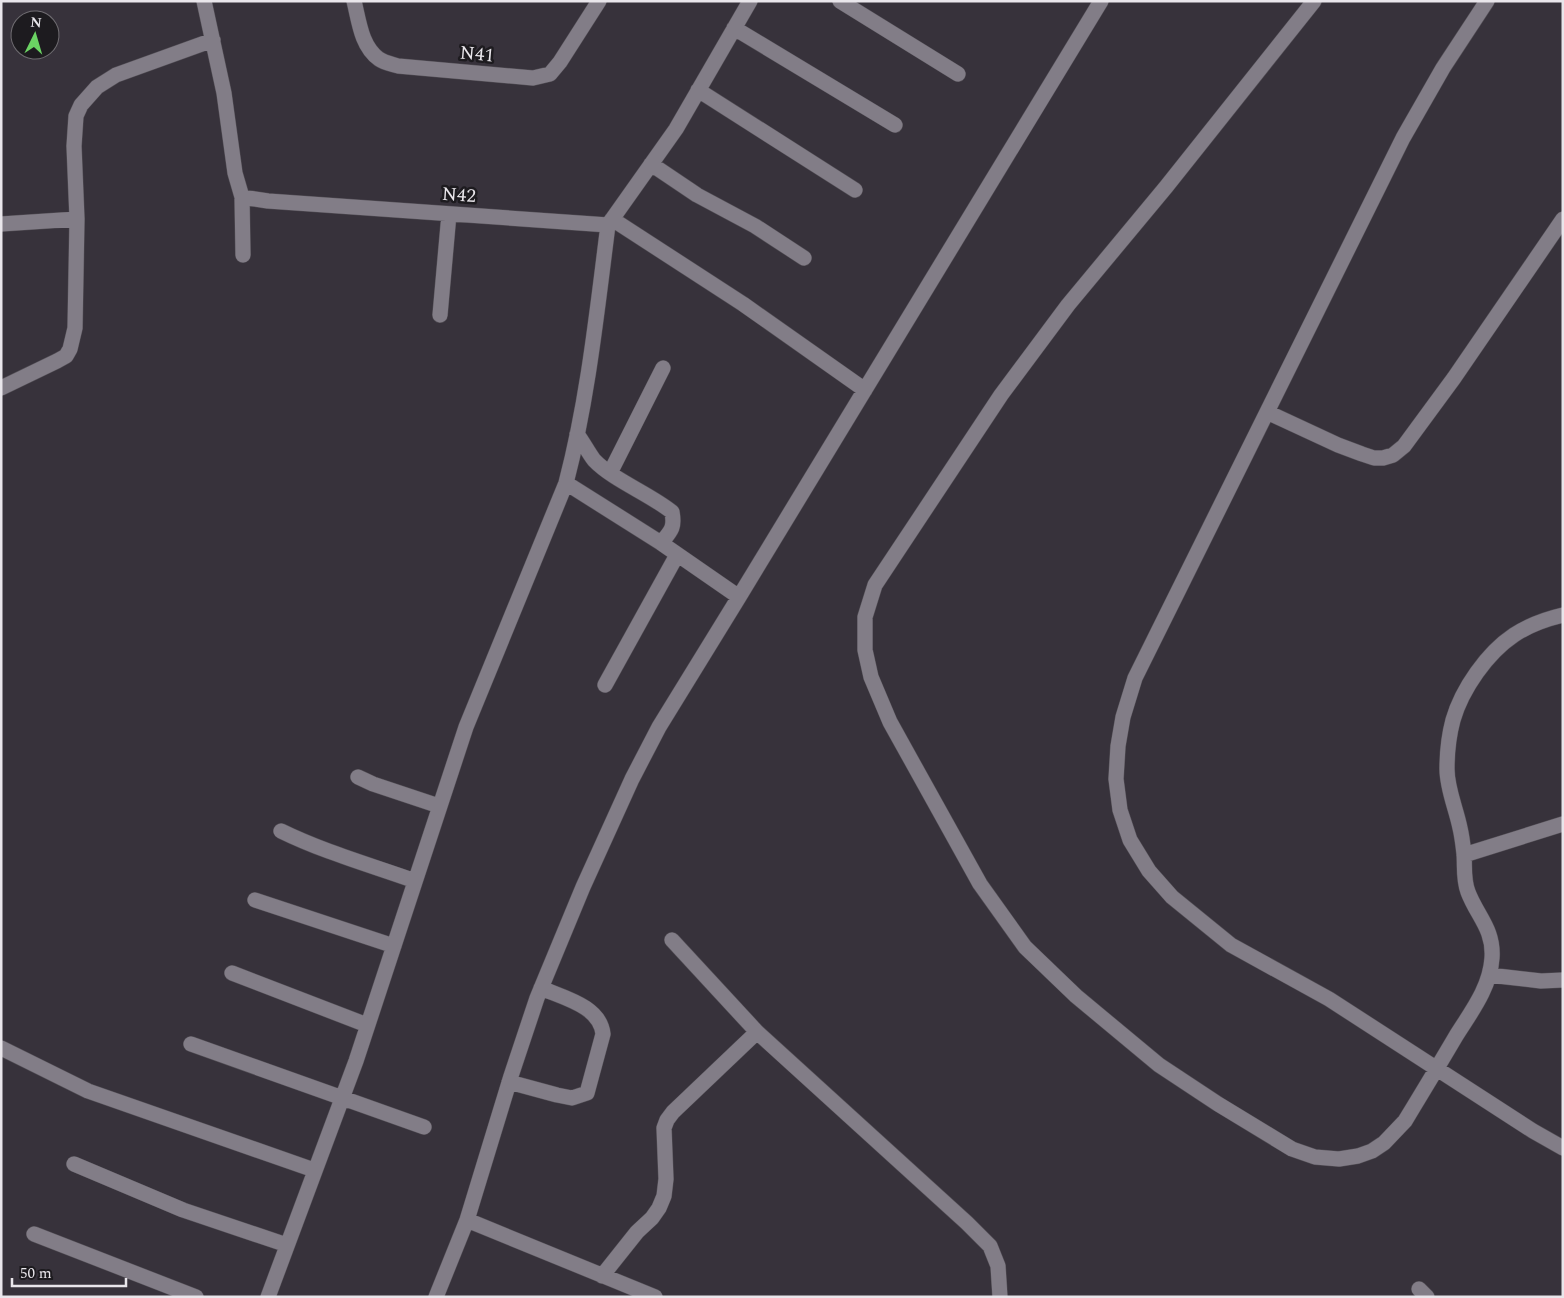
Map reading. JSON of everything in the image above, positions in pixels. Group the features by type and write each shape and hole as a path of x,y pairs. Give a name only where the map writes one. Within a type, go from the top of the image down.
{"street":[{"path":"204,1 224,93 235,173 242,197 243,255"},
{"name":"N41","path":"354,1 362,36 370,51 381,60 398,66 533,78 550,74 560,62 598,1"},
{"path":"268,1297 368,1025 466,727 566,483 585,398 610,222 676,129 750,1"},
{"path":"840,1 958,74"},
{"path":"436,1297 467,1220 509,1082 541,988 583,887 632,779 659,727 1101,1"},
{"path":"1314,1 1166,187 1068,305 1001,395 875,585 865,617 865,650 871,678 890,722 980,884 1025,947 1076,996 1159,1065 1292,1149 1315,1157 1339,1159 1358,1156 1372,1151 1384,1144 1405,1121 1476,1004 1490,975 1492,943 1485,923 1468,892 1464,877 1464,855 1460,827 1450,792 1447,770 1453,720 1464,695 1478,671 1497,649 1515,635 1543,620 1563,614"},
{"path":"1487,1 1443,68 1403,138 1135,678 1123,717 1118,746 1116,779 1120,810 1130,840 1149,871 1172,898 1231,945 1329,999 1533,1131 1563,1148"},
{"path":"734,28 895,125"},
{"path":"1,388 66,356 70,349 76,313 77,219 74,146 76,116 81,105 97,87 116,75 212,40"},
{"path":"698,90 856,190"},
{"path":"651,164 697,195 755,226 804,258"},
{"name":"N42","path":"242,197 268,201 449,214 610,222"},
{"path":"440,315 449,214"},
{"path":"1,224 77,219"},
{"path":"1267,412 1362,454 1374,458 1393,455 1404,446 1448,386 1563,219"},
{"path":"610,222 743,304 865,390"},
{"path":"610,472 663,368"},
{"path":"577,434 594,460 610,472 660,502 672,512 673,528 660,543"},
{"path":"566,483 660,543 739,598"},
{"path":"605,685 677,555"},
{"path":"358,776 373,784 439,806"},
{"path":"1464,855 1563,824"},
{"path":"281,831 302,841 415,881"},
{"path":"255,900 394,946"},
{"path":"672,940 757,1032 990,1246 998,1266 1000,1297"},
{"path":"232,972 368,1025"},
{"path":"1490,975 1542,981 1563,980"},
{"path":"509,1082 572,1098 587,1093 603,1034 602,1028 596,1017 588,1009 541,988"},
{"path":"602,1276 637,1232 652,1218 664,1196 666,1179 664,1128 667,1120 673,1112 757,1032"},
{"path":"191,1044 424,1127"},
{"path":"1,1048 88,1091 314,1170"},
{"path":"74,1164 183,1210 287,1245"},
{"path":"467,1220 655,1297"},
{"path":"34,1234 196,1297"}]}
